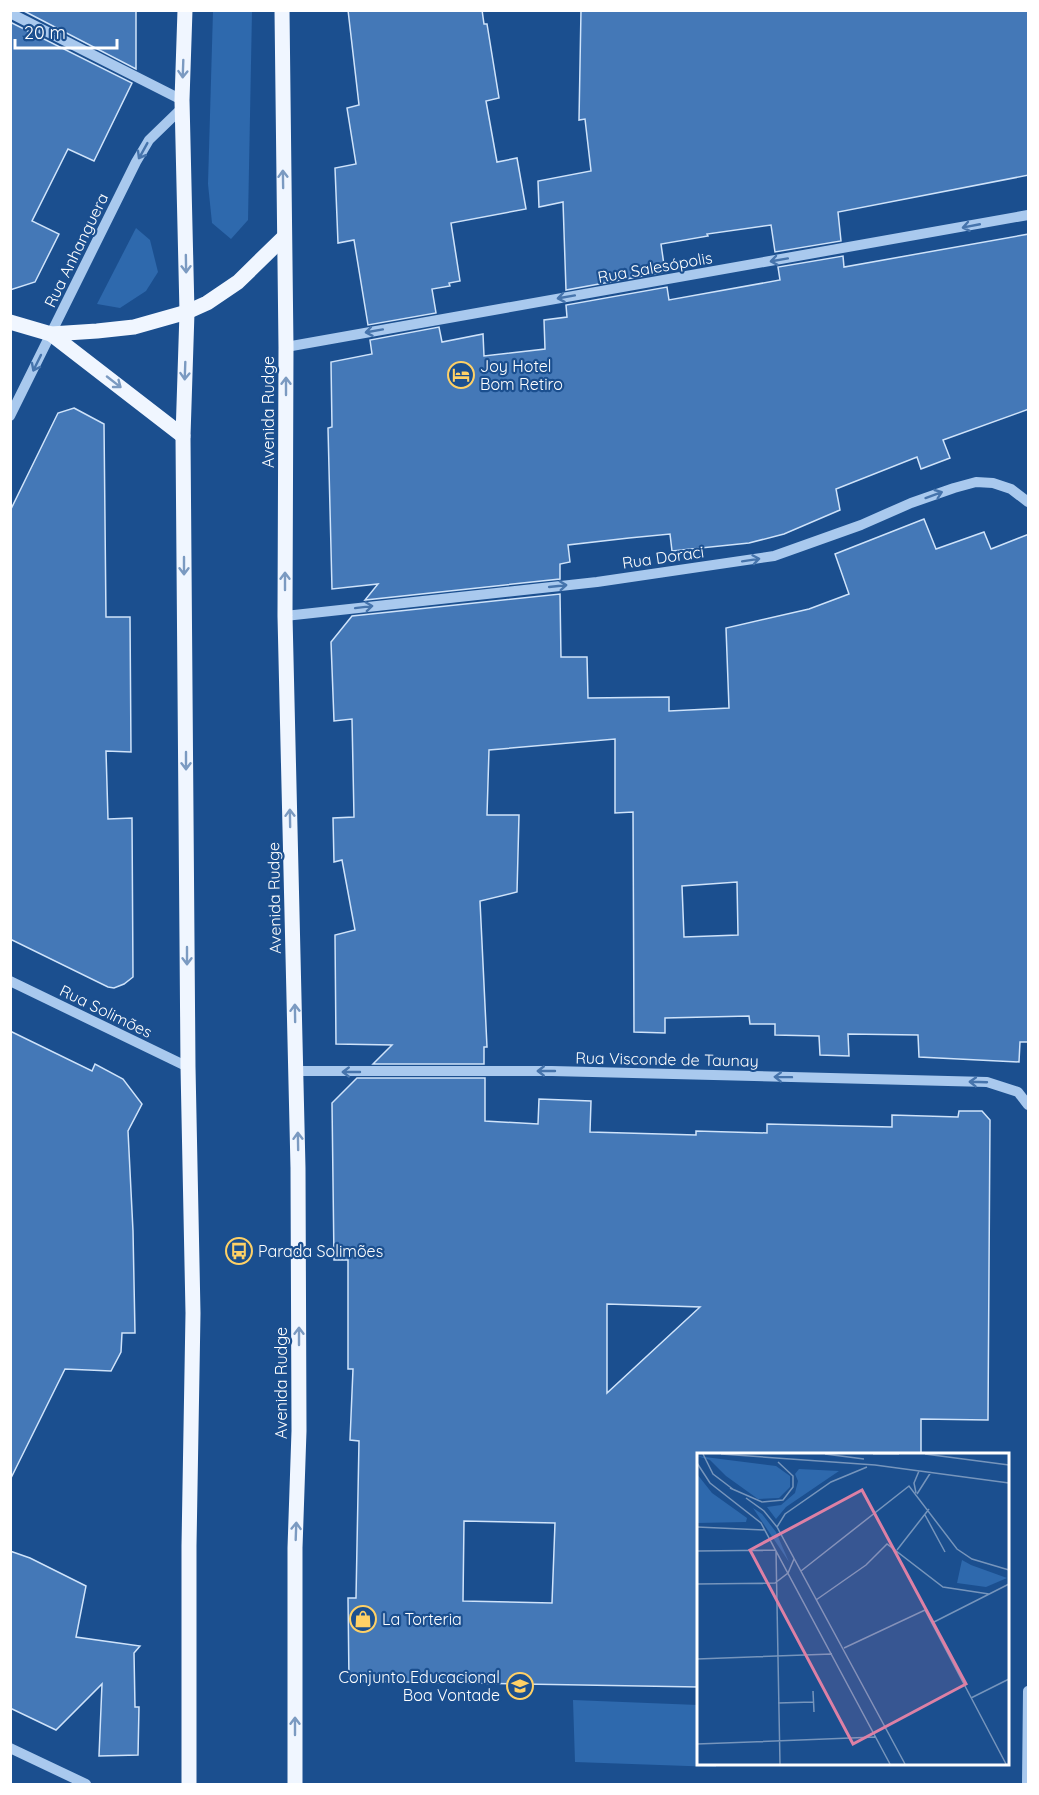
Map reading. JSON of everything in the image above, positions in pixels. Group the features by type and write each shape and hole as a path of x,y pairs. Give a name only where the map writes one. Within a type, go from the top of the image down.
{"main road":[{"path":"185,10 182,104 186,312 183,436 188,1067 193,1313 189,1545 189,1785"},
{"name":"Avenida Rudge","path":"282,10 286,347 285,616 296,1071 299,1431 295,1548 295,1785"},
{"path":"10,322 51,334 134,327 186,312 207,303 238,282 284,237"},
{"path":"51,334 183,436"}],"street":[{"path":"10,13 182,104"},
{"name":"Rua Anhanguera","path":"10,416 148,140 182,104"},
{"name":"Rua Salesópolis","path":"286,347 1029,215"},
{"name":"Rua Doraci","path":"285,616 597,582 774,556 861,525 911,503 976,482 993,483 1011,489 1029,502"},
{"name":"Rua Solimões","path":"10,981 188,1067"},
{"name":"Rua Visconde de Taunay","path":"296,1071 552,1071 987,1082 1018,1092 1029,1105"},
{"path":"1027,1785 1029,1692"},
{"path":"10,1748 86,1785"}],"shaded area":[{"path":"213,11 252,11 248,220 231,239 212,223 208,184"},
{"path":"136,228 150,240 158,272 146,291 120,308 97,304"},
{"path":"573,1700 697,1705 697,1765 716,1765 716,1767 575,1762"}],"building":[{"path":"22,10 136,10 136,69"},
{"path":"348,10 482,10 484,24 487,24 499,98 486,101 497,162 517,158 526,209 451,223 460,281 449,283 450,286 432,289 436,313 368,325 354,240 338,243 335,168 356,164 347,108 359,105"},
{"path":"581,10 1029,10 1029,175 838,212 841,241 775,252 771,225 707,234 708,236 661,244 665,272 566,290 563,202 539,207 538,181 591,171 585,119 579,120"},
{"path":"10,22 132,83 94,161 68,149 32,221 59,234 35,282 10,290"},
{"path":"1029,234 1029,409 943,440 950,458 921,469 917,457 836,489 840,510 784,534 749,543 672,551 670,534 629,538 568,545 570,562 560,564 560,579 365,600 378,584 332,589 328,428 332,427 331,362 372,354 370,340 439,327 442,342 483,334 484,356 545,349 544,320 567,317 566,305 667,287 669,300 780,280 778,267 843,256 844,267"},
{"path":"74,408 104,424 106,617 130,617 131,752 106,751 108,819 132,818 133,977 114,988 10,939 10,511 58,413"},
{"path":"924,519 936,549 984,532 991,549 1029,534 1029,1042 1020,1042 1019,1062 919,1057 918,1035 848,1034 849,1056 820,1055 819,1036 775,1035 775,1024 750,1024 749,1016 665,1018 665,1033 634,1032 633,812 615,813 615,739 489,750 487,815 519,815 517,892 480,901 487,1047 484,1047 484,1064 373,1064 392,1045 336,1044 335,935 355,930 342,860 334,862 333,818 354,817 352,719 334,721 331,642 352,616 560,594 561,657 587,657 588,698 669,697 669,711 729,708 726,628 809,609 849,594 835,554","holes":["737,882 738,935 684,937 682,886"]},
{"path":"10,1031 92,1071 95,1064 123,1079 142,1104 128,1131 135,1333 122,1333 121,1352 111,1371 65,1369 10,1480"},
{"path":"357,1078 485,1078 485,1121 538,1124 539,1099 591,1101 590,1132 696,1135 696,1131 767,1133 767,1124 892,1127 892,1115 958,1117 959,1111 982,1111 990,1120 988,1420 921,1419 921,1453 697,1453 697,1687 349,1681 348,1598 356,1598 359,1441 350,1440 353,1369 348,1369 348,1260 334,1260 332,1103","holes":["607,1304 700,1307 607,1393","464,1521 555,1523 552,1603 463,1601"]},
{"path":"10,1551 30,1558 86,1586 76,1637 140,1646 134,1653 135,1707 139,1707 138,1755 99,1756 102,1684 56,1730 10,1708"}],"place":[{"name":"Joy Hotel Bom Retiro","path":"461,375"},
{"name":"Parada Solimões","path":"239,1251"},
{"name":"La Torteria","path":"363,1619"},
{"name":"Conjunto Educacional Boa Vontade","path":"520,1686"}]}
